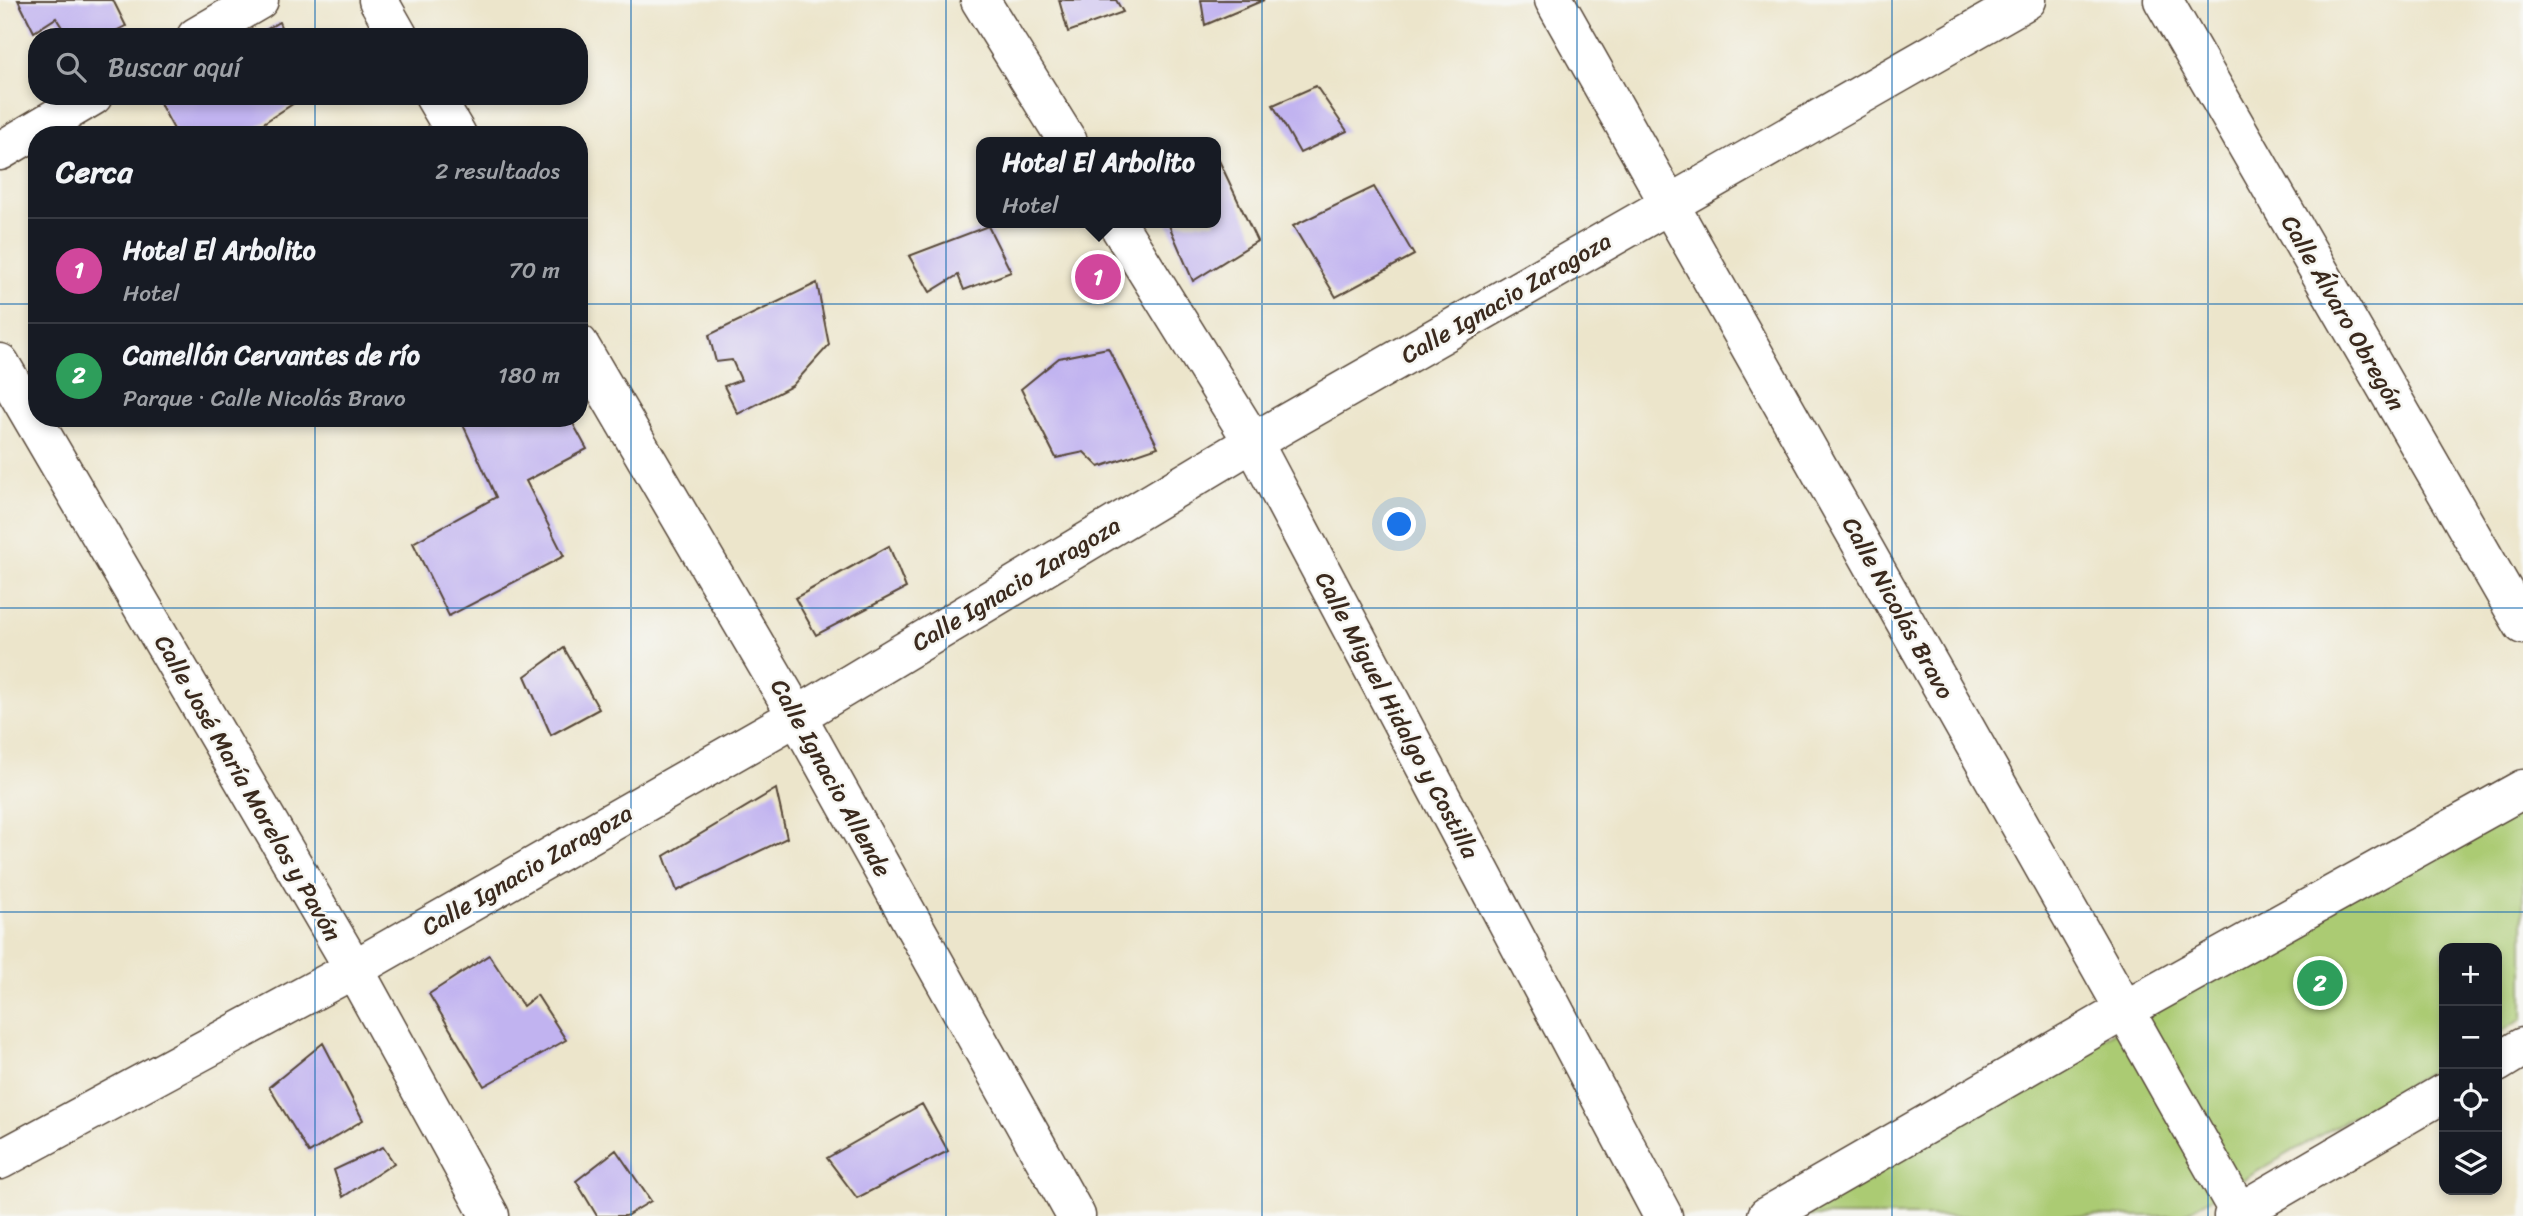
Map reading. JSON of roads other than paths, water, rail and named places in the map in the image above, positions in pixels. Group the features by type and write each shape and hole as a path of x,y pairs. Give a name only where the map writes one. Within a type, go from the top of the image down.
{"street":[{"path":"211,28 259,0"},
{"path":"378,0 394,28"},
{"path":"980,0 1065,137"},
{"name":"Calle Nicolás Bravo","path":"1554,0 2238,1215"},
{"name":"Calle Ignacio Zaragoza","path":"0,1160 354,969 797,716 1253,442 2027,0"},
{"name":"Calle Álvaro Obregón","path":"2163,0 2523,625"},
{"path":"42,126 78,105"},
{"path":"439,105 452,126"},
{"path":"0,151 28,134"},
{"name":"Calle Miguel Hidalgo y Costilla","path":"1120,228 1253,442 1663,1216"},
{"name":"Calle Ignacio Allende","path":"588,359 797,716 1076,1216"},
{"name":"Calle José María Morelos y Pavón","path":"0,363 28,411"},
{"name":"Calle José María Morelos y Pavón","path":"37,427 354,969 490,1216"},
{"path":"1767,1216 2125,1010 2523,789"},
{"path":"2502,1060 2523,1047"},
{"path":"2238,1215 2439,1096"}],"place":[{"name":"Hotel El Arbolito","path":"1098,277"},
{"name":"Camellón Cervantes de río","path":"2320,983"}]}
